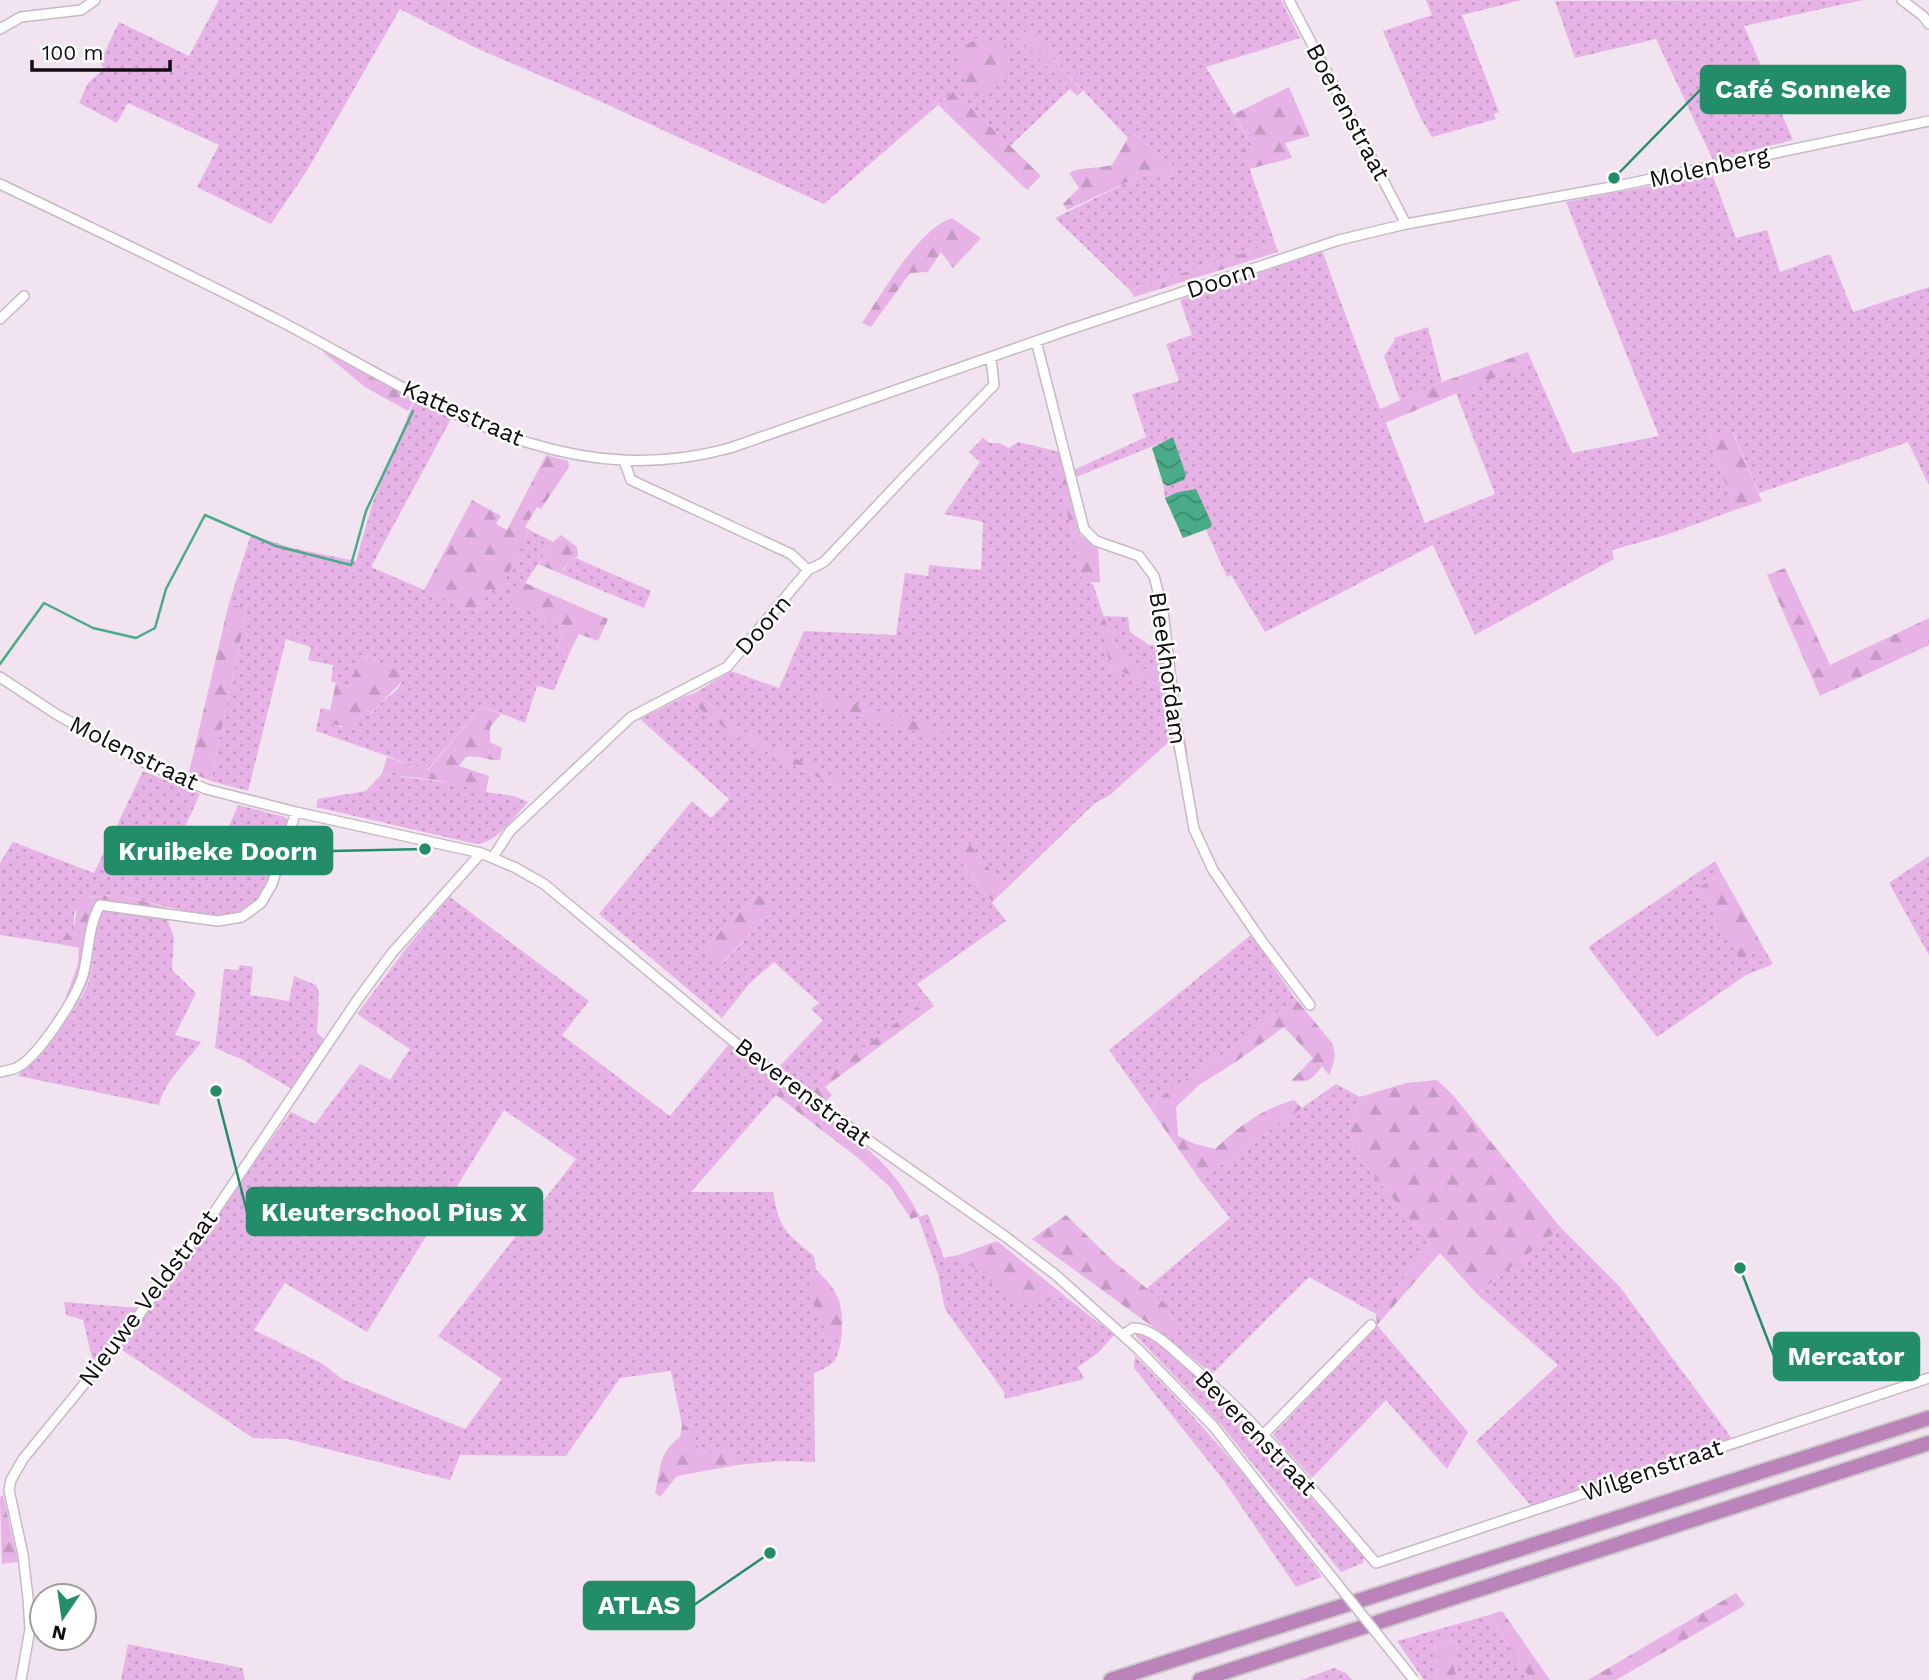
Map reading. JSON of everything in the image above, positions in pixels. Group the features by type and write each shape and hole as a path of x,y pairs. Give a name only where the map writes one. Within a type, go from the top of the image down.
{"highway":[{"path":"1111,1680 1929,1418"},
{"path":"1200,1680 1929,1443"}],"street":[{"path":"0,29 21,17 81,10 95,0"},
{"name":"Boerenstraat","path":"1289,0 1406,224"},
{"path":"1902,0 1929,24"},
{"name":"Molenberg","path":"1406,224 1617,186 1929,121"},
{"name":"Kattestraat","path":"0,184 221,291 491,431 571,455 624,461 688,458 730,447 1036,341"},
{"name":"Doorn","path":"1036,341 1339,240 1406,224"},
{"path":"0,319 24,296"},
{"name":"Bleekhofdam","path":"1036,341 1084,529 1096,541 1139,556 1154,576 1160,595 1177,732 1194,829 1213,870 1310,1005"},
{"name":"Doorn","path":"494,857 510,831 631,717 726,667 766,623 808,570 824,562 995,385 991,358"},
{"path":"624,461 631,480 791,554 808,570"},
{"name":"Molenstraat","path":"0,677 56,714 134,758 205,789 481,853"},
{"path":"0,1072 17,1068 29,1059 70,1004 82,976 94,915 100,905 218,921 243,917 261,903 272,884 296,812"},
{"name":"Beverenstraat","path":"481,853 494,857 544,884 782,1079 1057,1276 1123,1335 1213,1426 1414,1680"},
{"name":"Nieuwe Veldstraat","path":"21,1680 30,1629 23,1555 9,1490 11,1480 23,1459 125,1334 213,1214 392,953 481,853"},
{"path":"1264,1434 1371,1325"},
{"name":"Beverenstraat","path":"1123,1335 1133,1328 1140,1328 1156,1336 1210,1382 1264,1434 1377,1563"},
{"name":"Wilgenstraat","path":"1377,1563 1929,1378"}],"green space":[{"path":"219,0 1281,0 1300,38 1206,67 1252,146 1243,150 1275,243 1130,290 1055,218 1136,178 1153,173 1167,177 1174,174 1172,164 1134,134 1128,138 1027,31 1017,37 1070,89 1010,146 954,91 824,204 595,99 476,48 400,9 308,169 271,224 197,187 219,145 128,103 117,123 79,103 88,83 104,69 100,62 119,22 189,56"},
{"path":"1426,0 1522,0 1462,15 1499,112 1494,114 1496,119 1432,137 1420,117 1383,31 1432,15"},
{"path":"1863,0 1744,26 1793,140 1713,160 1656,39 1575,58 1555,1"},
{"path":"1027,31 1083,91 1077,96 1017,37"},
{"path":"977,38 1006,45 1010,70 997,87 984,92 969,93 961,71 960,59 964,47"},
{"path":"1289,87 1310,136 1285,143 1292,158 1249,169 1242,149 1252,146 1234,114"},
{"path":"954,91 1041,176 1027,190 938,105"},
{"path":"1134,134 1172,164 1174,174 1167,177 1153,173 1136,178 1067,210 1063,204 1079,188 1069,173 1112,165 1128,138"},
{"path":"1712,174 1736,238 1767,230 1780,272 1830,254 1853,312 1929,287 1929,485 1908,442 1759,493 1733,432 1708,435 1735,510 1666,535 1612,550 1614,559 1475,635 1433,545 1265,632 1231,575 1227,577 1206,530 1210,528 1196,489 1178,492 1165,498 1163,483 1169,485 1184,480 1173,438 1076,477 1074,470 1146,437 1132,394 1179,381 1166,344 1192,335 1180,300 1322,251 1425,523 1495,494 1456,393 1532,362 1572,453 1659,436 1566,202"},
{"path":"952,218 981,238 953,268 941,252 928,272 910,273 871,327 862,323 914,248 939,224"},
{"path":"1275,243 1278,252 1134,297 1130,290"},
{"path":"1428,327 1442,382 1400,400 1384,356 1394,338"},
{"path":"324,350 415,399 408,411 365,387 323,352"},
{"path":"1528,352 1532,362 1385,423 1380,409 1442,382"},
{"path":"415,399 451,419 371,567 478,613 490,589 499,592 530,530 553,542 512,602 565,627 557,647 570,652 554,690 537,686 525,723 482,706 427,770 316,731 318,720 341,727 372,713 397,690 406,674 361,655 350,687 331,681 333,665 308,660 311,647 286,639 248,791 211,781 247,609 229,603 251,535 292,548 356,561 373,502"},
{"path":"1732,431 1762,501 1735,510 1708,435"},
{"path":"983,438 990,443 999,443 1009,448 1018,442 1060,452 1064,469 1059,471 1083,582 1093,584 1102,611 1098,612 1111,668 1162,687 1173,738 1110,795 1095,803 1006,889 969,843 954,852 1006,921 917,984 928,998 810,1089 779,1067 823,1020 811,1009 819,1003 774,962 749,984 722,1018 599,914 692,801 711,818 729,799 640,719 684,697 735,736 839,788 842,783 743,731 695,693 731,671 779,688 804,631 896,635 905,573 928,576 929,565 981,570 983,522 944,514 980,462 969,452","holes":["757,894 773,911 723,963 706,946"]},
{"path":"546,455 568,461 569,467 541,509 537,507 525,527 530,530 499,592 490,589 478,613 424,590 472,500 501,516 496,524 507,530"},
{"path":"1064,469 1077,527 1081,536 1098,547 1100,582 1083,583 1058,470"},
{"path":"561,535 577,547 578,556 568,562 562,571 557,572 538,564"},
{"path":"576,558 651,591 644,608 557,572 564,570 568,562"},
{"path":"1785,568 1830,665 1929,618 1929,645 1820,696 1767,575"},
{"path":"525,583 608,619 598,641 579,634 570,652 557,647 565,627 511,602"},
{"path":"229,603 247,609 211,781 189,772"},
{"path":"1102,611 1114,641 1128,658 1175,684 1188,754 1175,756 1162,687 1111,668 1097,612"},
{"path":"1104,616 1128,617 1130,632 1149,645 1165,646 1168,681 1127,658 1115,642"},
{"path":"360,655 407,674 366,718 359,722 339,726 318,720 321,708 330,710 336,683 350,687"},
{"path":"811,692 942,729 941,739 808,700"},
{"path":"695,693 743,731 843,783 839,788 735,736 684,697"},
{"path":"482,706 501,714 490,727 490,742 502,748 500,760 466,757 459,766 489,776 486,792 436,780 382,774 387,757 428,770"},
{"path":"143,771 200,794 177,844 214,862 238,805 285,817 288,822 274,864 256,902 245,911 211,915 118,895 90,897 74,913 74,935 66,934 59,944 0,935 0,863 13,842 94,873"},
{"path":"382,774 459,784 514,796 528,802 498,834 484,843 476,844 316,807 318,799 366,791"},
{"path":"969,843 1006,889 992,902 954,852"},
{"path":"1929,856 1929,955 1889,883"},
{"path":"1715,861 1722,874 1699,887 1741,959 1763,947 1773,964 1746,975 1657,1037 1588,947"},
{"path":"1722,874 1763,947 1740,960 1699,887"},
{"path":"757,894 774,910 722,963 705,947"},
{"path":"120,895 168,908 163,919 104,911 97,920 91,975 76,1007 66,997 78,964 79,948 59,944 66,934 74,935 77,912 83,901 97,896"},
{"path":"450,897 589,1001 562,1035 670,1116 729,1044 783,1087 691,1192 773,1192 781,1223 796,1241 814,1256 816,1270 811,1274 829,1337 841,1341 834,1362 814,1373 815,1462 780,1461 737,1465 729,1451 705,1453 699,1450 696,1427 682,1425 671,1371 620,1378 566,1456 460,1455 450,1480 287,1439 253,1438 119,1348 291,1112 315,1124 360,1064 390,1080 410,1049 357,1014 408,946","holes":["504,1110 576,1159 438,1336 502,1379 465,1429 342,1379 323,1364 254,1330 285,1283 367,1332"]},
{"path":"104,911 167,919 174,937 172,970 196,993 175,1035 201,1042 170,1081 159,1105 18,1076 60,1028 87,987 95,933"},
{"path":"1251,935 1295,998 1239,1043 1164,1094 1150,1108 1109,1050"},
{"path":"240,965 253,967 250,995 289,1001 294,976 316,985 319,993 317,1033 324,1039 292,1089 241,1059 215,1048 224,969 238,970"},
{"path":"928,998 934,1006 825,1087 832,1095 826,1101 810,1089"},
{"path":"1295,998 1332,1043 1334,1059 1329,1075 1322,1066 1309,1079 1291,1081 1313,1058 1284,1027 1199,1085 1176,1107 1178,1136 1215,1149 1261,1113 1294,1100 1302,1108 1200,1180 1150,1108 1164,1094 1239,1043"},
{"path":"1437,1080 1452,1094 1561,1228 1477,1294 1440,1253 1377,1325 1376,1314 1430,1243 1354,1152 1349,1125 1360,1097 1406,1083"},
{"path":"1336,1084 1360,1097 1349,1125 1354,1152 1430,1243 1376,1314 1309,1277 1212,1374 1168,1338 1172,1330 1172,1316 1164,1304 1146,1289 1230,1218 1200,1180"},
{"path":"783,1087 875,1155 896,1179 920,1216 911,1219 890,1187 858,1158 776,1095"},
{"path":"928,1214 944,1258 958,1255 1021,1305 1066,1297 1114,1335 1098,1353 1078,1367 1084,1379 1005,1399 1004,1392 945,1309 938,1274 918,1217"},
{"path":"1066,1215 1112,1260 1167,1305 1174,1330 1168,1338 1032,1239"},
{"path":"1561,1228 1620,1287 1733,1440 1531,1506 1476,1441 1558,1365 1477,1294"},
{"path":"997,1241 1066,1297 1021,1306 958,1255"},
{"path":"816,1270 831,1286 839,1302 842,1319 841,1341 829,1337 813,1302 809,1284"},
{"path":"64,1302 139,1308 96,1361 92,1358 83,1320 66,1315"},
{"path":"1377,1325 1468,1432 1447,1469 1386,1400 1312,1478 1273,1435"},
{"path":"1135,1333 1153,1339 1215,1392 1364,1556 1363,1563 1341,1572 1221,1425 1137,1337"},
{"path":"1135,1356 1233,1462 1322,1577 1296,1587 1222,1478 1134,1368"},
{"path":"682,1425 696,1427 699,1450 705,1453 729,1451 737,1465 677,1476 660,1497 655,1493 664,1455 680,1437"},
{"path":"3,1495 18,1562 2,1564 0,1497"},
{"path":"1736,1593 1745,1605 1616,1680 1588,1680"},
{"path":"1502,1611 1550,1680 1531,1680 1489,1615"},
{"path":"1489,1615 1531,1680 1459,1680 1454,1669 1458,1649 1456,1642 1446,1640 1435,1646 1438,1656 1436,1680 1424,1680 1397,1641"},
{"path":"1446,1640 1456,1642 1458,1649 1454,1669 1459,1680 1436,1680 1438,1656 1435,1645"},
{"path":"128,1644 242,1668 245,1680 121,1680"},
{"path":"1334,1668 1346,1673 1352,1680 1301,1680"}],"water":[{"path":"1173,437 1186,475 1184,480 1168,486 1163,483 1152,448"},
{"path":"1196,489 1212,524 1210,528 1183,538 1165,498 1178,492"}],"waterway":[{"path":"0,664 44,603 93,628 136,638 155,628 166,589 205,515 276,546 351,565 366,511 413,411"}],"place":[{"name":"Café Sonneke","path":"1614,178"},
{"name":"Kruibeke Doorn","path":"425,849"},
{"name":"Kleuterschool Pius X","path":"216,1091"},
{"name":"Mercator","path":"1740,1268"},
{"name":"ATLAS","path":"770,1553"}]}
